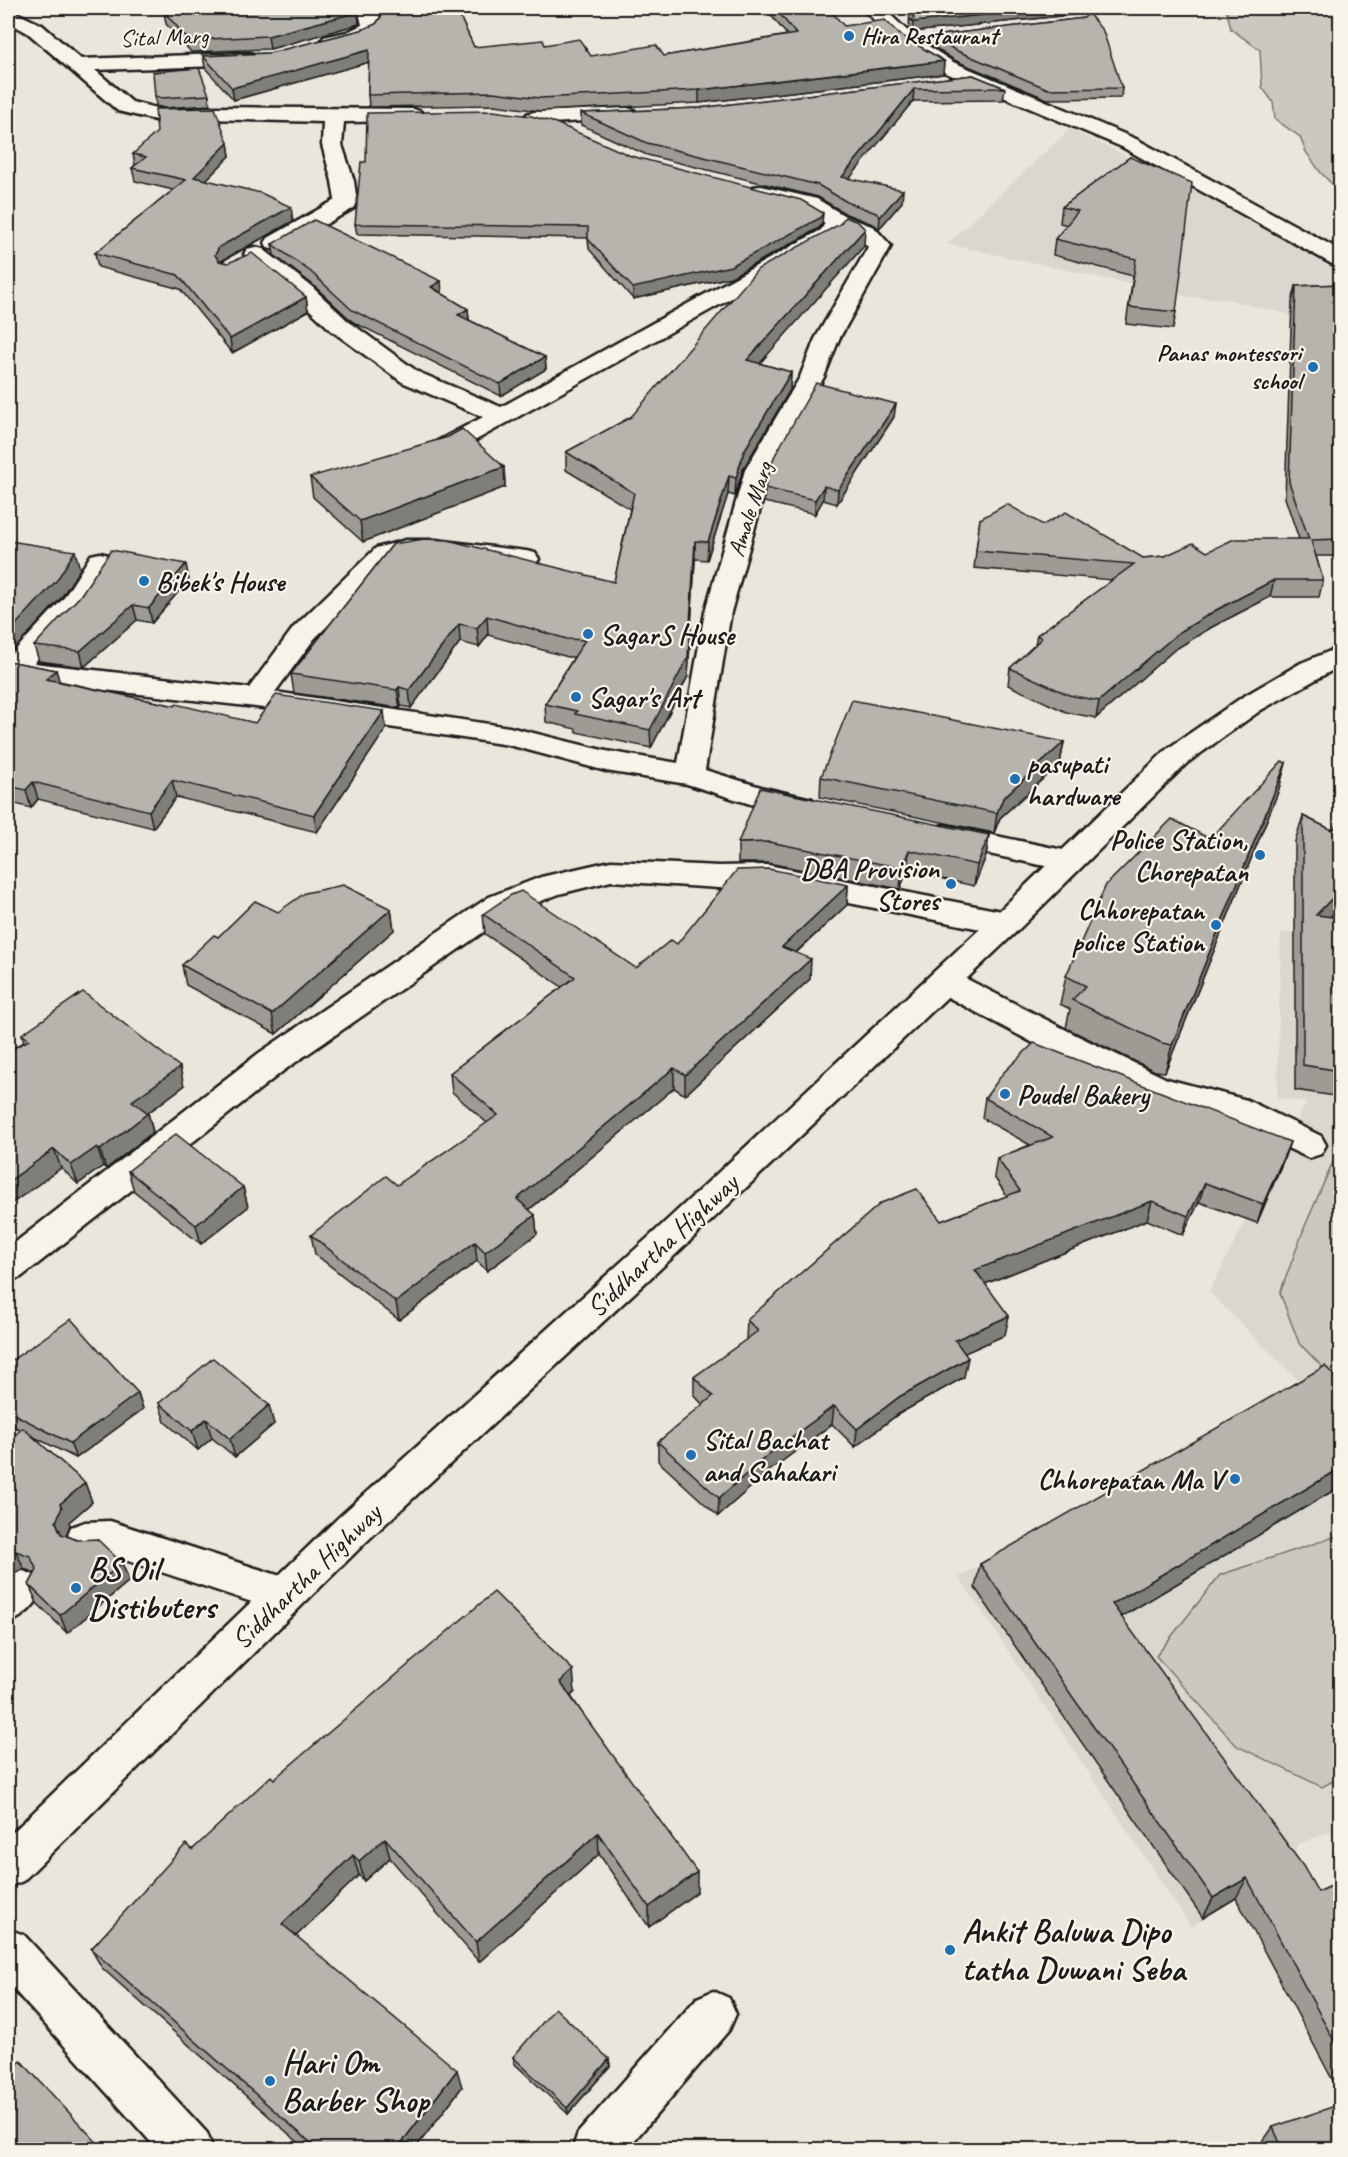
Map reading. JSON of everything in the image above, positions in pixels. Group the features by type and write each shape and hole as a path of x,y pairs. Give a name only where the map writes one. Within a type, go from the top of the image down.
{"main road":[{"path":"315,44 354,36 369,30 372,25 367,8"},
{"path":"872,8 906,40 946,66 1129,143 1341,259"},
{"path":"8,15 35,29 125,107 164,116 437,114"},
{"path":"906,40 940,36"},
{"name":"Sital Marg","path":"76,65 271,57"},
{"path":"936,82 972,78"},
{"path":"578,135 564,127 524,117 652,113"},
{"path":"334,116 332,146 343,181 346,203 247,258 303,291 340,326 410,377 502,416"},
{"path":"408,458 440,450 502,416 831,234 837,221 809,204 744,187"},
{"name":"Amale Marg","path":"690,775 718,612 758,470 812,377 827,339 880,246 866,232 837,221"},
{"path":"256,698 304,633 385,554 406,548 436,548 526,559"},
{"path":"11,668 73,604 100,561"},
{"name":"Siddhartha Highway","path":"8,1866 353,1529 662,1246 1006,923 1176,756 1251,704 1311,669 1341,656"},
{"path":"11,668 42,674 256,698 370,717 509,736 606,761 690,775 760,797 828,812"},
{"path":"920,830 1068,861"},
{"path":"8,1267 271,1062 500,905 552,885 611,872 719,877 768,876 1006,923"},
{"path":"944,981 1064,1044 1158,1089 1235,1109 1310,1145"},
{"path":"85,1539 110,1538 285,1595"},
{"path":"8,1951 190,2150"},
{"path":"595,2150 713,2014"}],"shaded area":[{"path":"1226,8 1340,8 1340,192 1321,173 1306,152 1300,137 1275,119 1273,102 1262,87 1260,50 1231,29"},
{"path":"1070,129 1225,203 1340,265 1340,327 1226,299 1190,297 947,244"},
{"name":"Chhorepatan Ma V","path":"1281,932 1340,939 1340,1828 1298,1844 1289,1864 1191,1927 959,1577 1298,1380 1209,1292 1306,1103 1277,1097"},
{"path":"1340,1156 1340,1385 1299,1343 1280,1293 1305,1226 1332,1164"},
{"path":"1340,1535 1340,1777 1322,1787 1237,1746 1156,1656 1220,1575"}],"building":[{"path":"215,8 357,8 358,12 268,36 189,40 164,12"},
{"path":"381,8 456,8 474,47 543,40 545,45 579,39 591,56 656,45 664,56 796,34 775,8 791,8 792,11 828,8 844,26 885,20 899,34 944,61 699,90 540,98 493,92 368,95 369,50 232,88 203,56 270,53 361,30 376,24 383,14"},
{"path":"1052,8 913,22 910,20 914,19 910,9"},
{"path":"1088,13 1103,31 1122,88 1048,89 955,50 932,36 1084,18"},
{"path":"199,68 209,95 162,98 155,96 153,72"},
{"path":"973,75 1005,88 914,89 842,177 903,190 880,217 876,213 847,202 818,185 647,143 581,113 699,108"},
{"path":"215,108 228,143 194,177 261,193 291,207 219,247 215,255 219,261 228,263 252,253 306,297 230,339 178,275 95,253 186,180 132,168 146,157 133,154 157,132 155,109"},
{"path":"493,111 531,116 556,123 631,156 801,200 823,213 820,218 731,266 633,288 588,239 588,227 355,224 361,162 366,162 367,113"},
{"path":"1130,157 1192,183 1176,312 1129,307 1136,259 1055,239 1078,211 1062,207"},
{"path":"845,217 858,222 865,229 747,360 791,372 744,451 736,478 729,476 708,542 695,541 688,657 650,730 575,714 577,711 545,704 585,640 567,639 487,616 477,628 459,624 409,690 291,674 393,544 424,539 448,540 614,582 634,493 566,452 631,417 758,269 840,224"},
{"path":"314,220 441,281 431,287 468,309 458,315 545,357 500,384 352,310 311,272 272,244"},
{"path":"1341,284 1341,311 1337,316 1341,352 1341,539 1311,540 1323,580 1274,580 1216,610 1178,633 1099,701 1069,695 1010,668 1042,638 1037,635 1134,564 976,551 980,519 1007,504 1043,525 1066,512 1143,558 1165,556 1193,543 1207,552 1234,539 1309,539 1289,482 1296,286"},
{"path":"816,383 896,404 838,490 824,486 815,500 765,488 774,457"},
{"path":"462,429 504,467 360,521 310,477 448,437"},
{"path":"8,542 75,551 57,580 8,633"},
{"path":"111,550 186,564 149,608 133,605 80,651 34,646 80,596"},
{"path":"8,661 56,670 46,679 175,706 176,704 255,723 276,695 384,711 314,815 172,780 149,811 33,782 26,790 8,786"},
{"path":"852,700 1064,742 1003,798 997,813 821,777"},
{"path":"1282,761 1286,763 1172,1045 1162,1043 1072,1000 1086,986 1066,976 1106,885 1172,819 1210,839"},
{"path":"760,788 989,835 977,865 909,850 902,868 769,842 738,843"},
{"path":"1303,816 1332,830 1341,821 1341,889 1316,915 1341,918 1341,1071 1303,1065"},
{"path":"769,869 848,885 782,947 811,959 685,1075 674,1068 517,1199 535,1215 485,1252 475,1242 396,1302 311,1235 386,1176 397,1185 498,1115 450,1073 575,977 483,914 521,891 636,968 671,940 677,944 737,870"},
{"path":"343,885 391,909 272,1014 182,965 214,935 218,937 255,901 278,912 305,893"},
{"path":"83,992 180,1067 132,1101 148,1113 100,1150 97,1147 71,1165 54,1149 8,1182 8,1051 29,1040 22,1034"},
{"path":"1034,1043 1290,1142 1263,1204 1205,1183 1188,1216 1152,1201 975,1270 1009,1316 955,1340 968,1358 899,1397 857,1429 834,1406 770,1453 719,1498 658,1442 713,1396 694,1377 758,1331 747,1320 881,1203 917,1189 941,1221 1020,1191 997,1158 1053,1137 985,1098 1004,1072"},
{"path":"176,1134 243,1187 196,1225 128,1171"},
{"path":"71,1319 138,1393 70,1443 8,1411 8,1363"},
{"path":"213,1358 269,1405 230,1439 206,1419 192,1431 159,1403"},
{"path":"1325,1366 1341,1383 1341,1468 1112,1604 1303,1866 1318,1892 1341,1882 1341,2054 1247,1878 1213,1898 980,1564"},
{"path":"23,1428 85,1483 60,1504 62,1507 56,1522 61,1534 77,1540 97,1539 122,1563 60,1615 29,1585 37,1570 30,1556 16,1551 8,1554 8,1441"},
{"path":"494,1592 573,1670 560,1682 697,1872 649,1907 598,1833 476,1942 385,1838 359,1861 353,1855 282,1924 457,2070 396,2150 319,2150 91,1949 186,1844 192,1850 271,1776 274,1779"},
{"path":"555,2008 609,2059 567,2108 513,2057"},
{"path":"21,2061 104,2150 8,2150 8,2075"},
{"path":"1341,2104 1341,2150 1283,2150 1273,2127"}],"place":[{"name":"Hira Restaurant","path":"849,36"},
{"name":"Panas montessori school","path":"1313,367"},
{"name":"Bibek's House","path":"144,581"},
{"name":"SagarS House","path":"588,634"},
{"name":"Sagar's Art","path":"576,697"},
{"name":"pasupati hardware","path":"1015,779"},
{"name":"Police Station, Chorepatan","path":"1260,855"},
{"name":"DBA Provision Stores","path":"951,884"},
{"name":"Chhorepatan police Station","path":"1216,925"},
{"name":"Poudel Bakery","path":"1005,1094"},
{"name":"Sital Bachat and Sahakari","path":"691,1455"},
{"name":"Chhorepatan Ma V","path":"1235,1479"},
{"name":"BS Oil Distibuters","path":"76,1588"},
{"name":"Ankit Baluwa Dipo tatha Duwani Seba","path":"950,1950"},
{"name":"Hari Om Barber Shop","path":"270,2081"}]}
